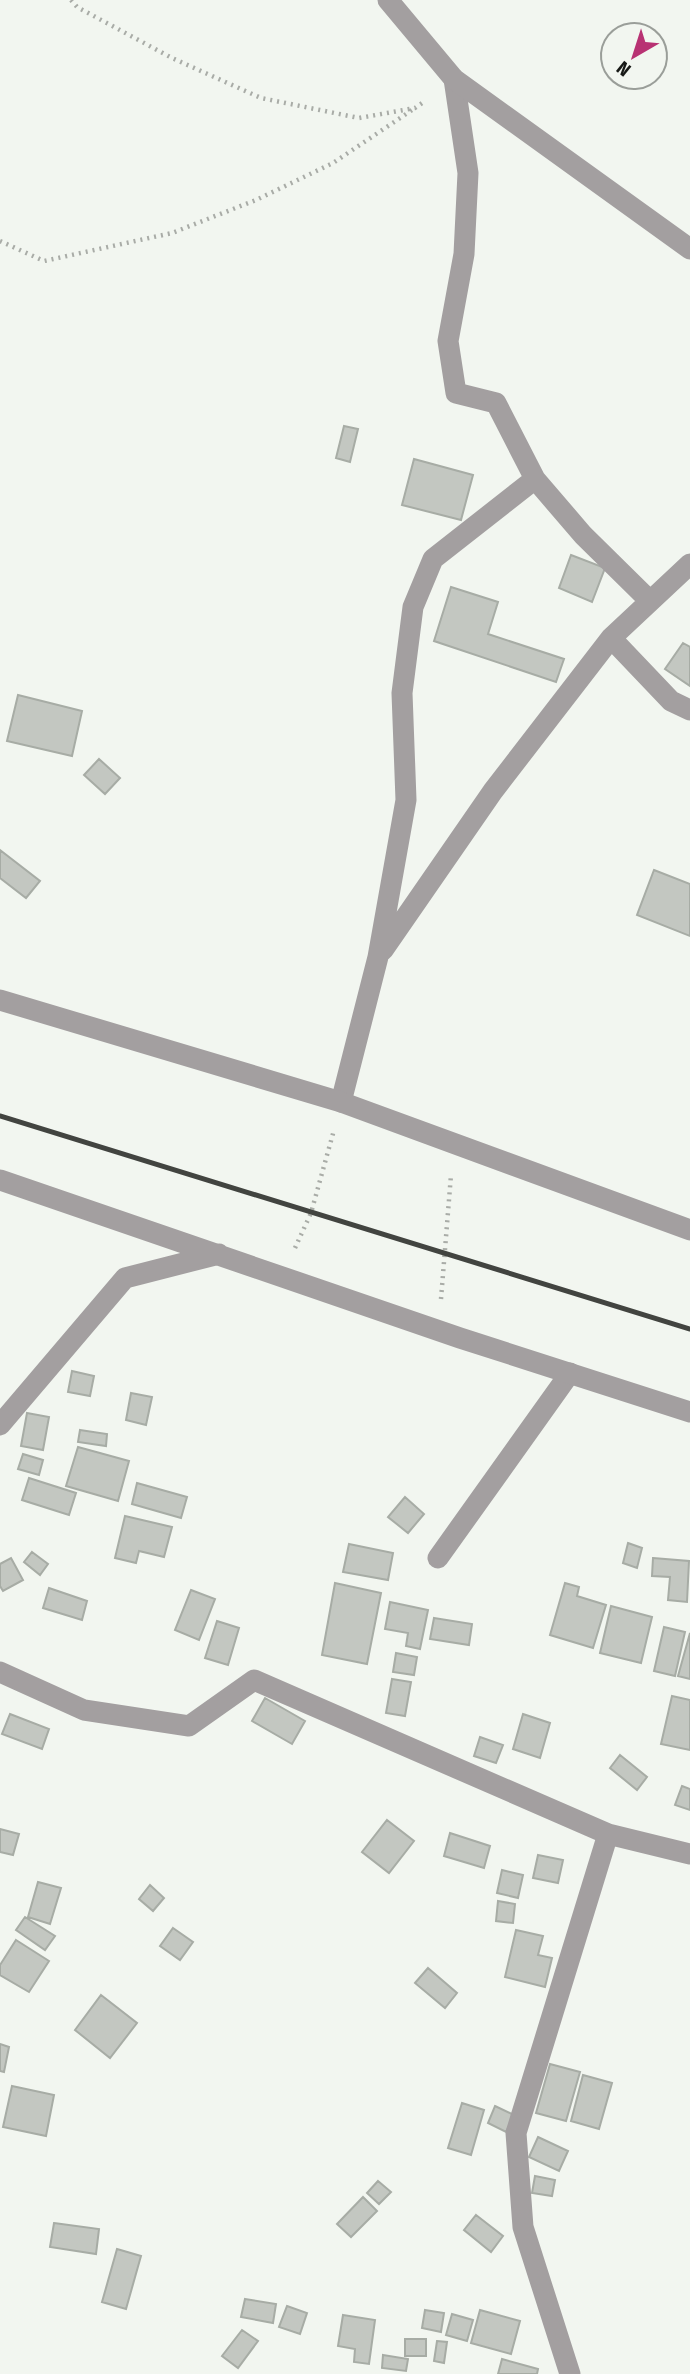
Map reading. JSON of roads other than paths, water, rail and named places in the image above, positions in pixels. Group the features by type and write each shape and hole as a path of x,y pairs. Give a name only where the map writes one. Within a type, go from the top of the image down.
{"street":[{"path":"388,0 454,79 690,249"},
{"path":"454,79 468,173 464,254 448,341 456,393 496,403 535,479 583,535 650,601"},
{"path":"341,1102 378,957 406,800 402,693 413,607 433,559 535,479"},
{"path":"378,957 493,791 611,638 690,564"},
{"path":"611,638 671,701 690,710"},
{"path":"0,1000 341,1102 690,1230"},
{"path":"0,1180 438,1330 690,1412"},
{"path":"0,1425 125,1278 219,1254"},
{"path":"438,1558 570,1373"},
{"path":"0,1672 84,1710 189,1726 254,1681 608,1834 690,1854"},
{"path":"570,2374 523,2227 516,2133 608,1834"}],"railway":[{"path":"0,1116 690,1329"}]}
